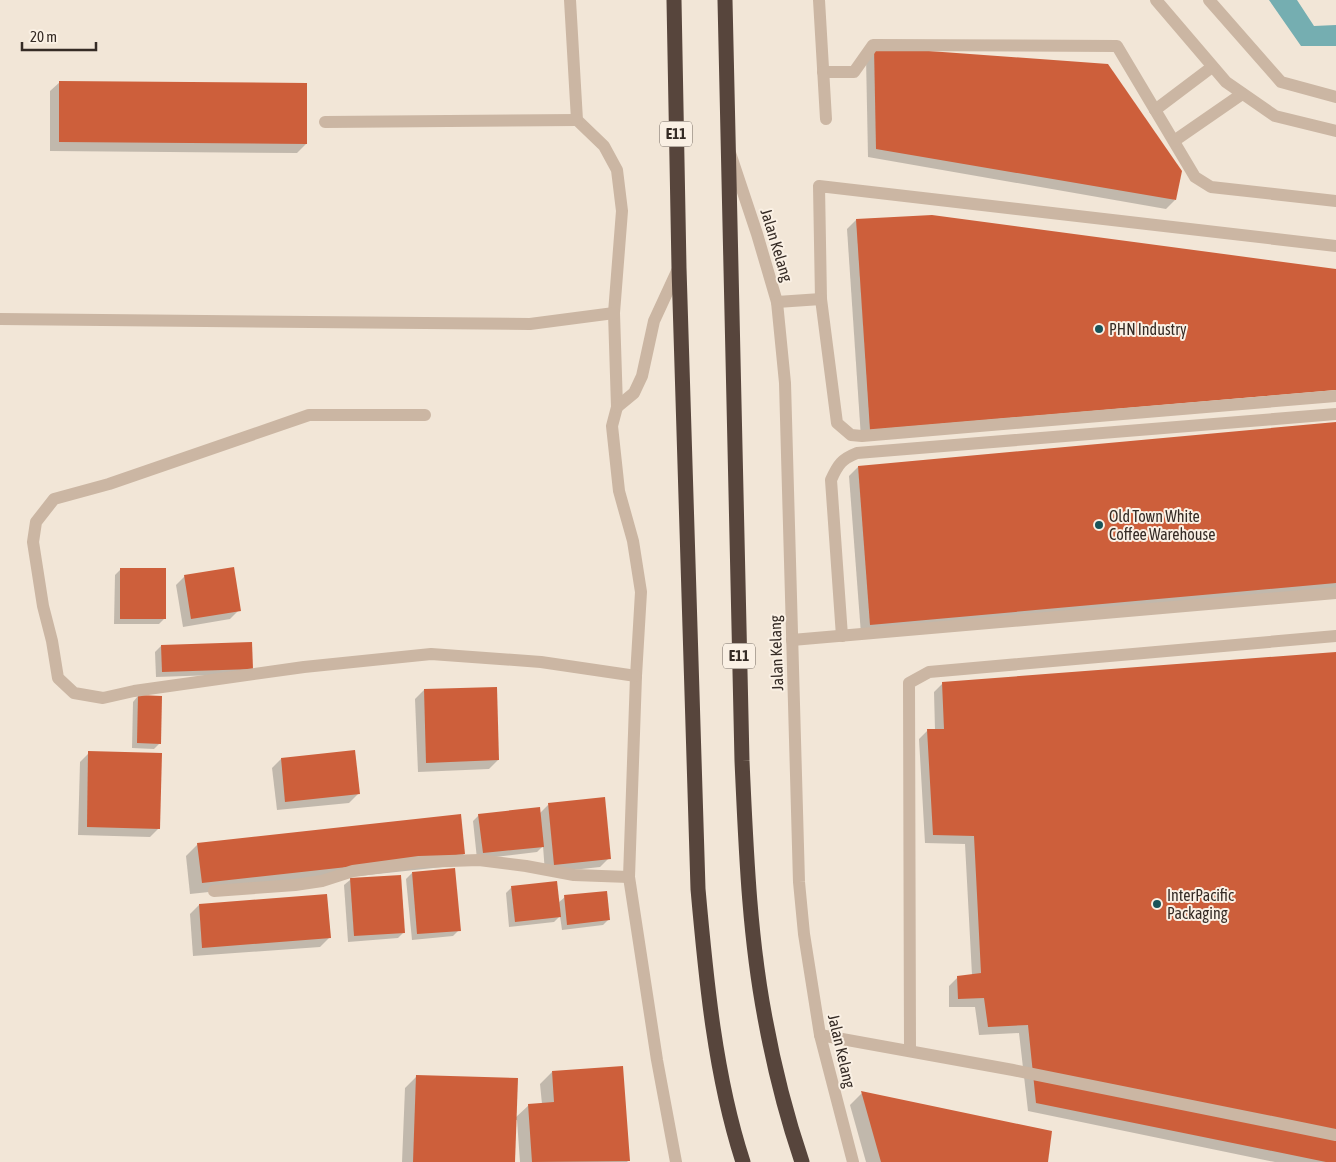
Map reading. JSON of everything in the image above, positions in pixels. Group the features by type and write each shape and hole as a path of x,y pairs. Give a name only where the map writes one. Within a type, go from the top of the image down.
{"highway":[{"name":"E11","path":"674,0 679,268 698,889 711,1013 728,1102 743,1162"},
{"name":"E11","path":"725,0 742,761 748,870 765,1018 788,1120 802,1162"}],"street":[{"path":"570,0 577,120 604,146 617,170 622,211 614,313 616,407 612,426 619,491 633,541 641,592 629,877 657,1060 676,1162"},
{"path":"819,0 826,119"},
{"path":"1156,0 1212,67 1226,82 1242,94 1275,116 1336,131"},
{"path":"1209,0 1281,82 1336,97"},
{"path":"823,72 854,72 873,46 1117,46 1195,177 1211,187 1336,201"},
{"path":"1156,110 1212,67"},
{"path":"1174,140 1242,94"},
{"path":"325,122 577,120"},
{"name":"Jalan Kelang","path":"728,145 738,172 777,302 785,383 799,882 804,934 820,1035 853,1162"},
{"path":"1336,246 819,186 821,299 837,422 851,435 862,436 1336,396"},
{"path":"616,407 634,392 642,376 654,322 679,268"},
{"path":"777,302 821,299"},
{"path":"0,319 530,324 614,313"},
{"path":"425,414 309,415 109,484 54,499 36,522 33,542 43,606 52,641 58,678 74,693 103,698 134,691 304,667 431,654 541,662 636,676"},
{"path":"842,636 831,480 836,468 846,458 857,453 1336,414"},
{"path":"792,640 1336,593"},
{"path":"910,1052 909,683 929,672 1336,636"},
{"path":"214,891 295,885 322,881 353,871 419,862 479,860 574,875 629,877"},
{"path":"820,1035 1013,1070 1336,1135"}],"water":[{"path":"1269,0 1297,0 1314,26 1336,25 1336,46 1301,46"}],"building":[{"path":"874,47 1108,64 1182,171 1176,200 876,149"},
{"path":"59,81 307,83 307,144 59,142"},
{"name":"PHN Industry","path":"932,215 1336,269 1336,390 870,430 856,219"},
{"name":"Old Town White Coffee Warehouse","path":"1336,422 1336,583 870,625 858,466"},
{"path":"234,567 241,611 191,619 184,575"},
{"path":"120,568 166,568 166,619 120,619"},
{"path":"252,642 253,669 162,672 161,645"},
{"name":"InterPacific Packaging","path":"1336,652 1336,1162 1326,1162 1036,1103 1028,1025 988,1027 984,998 958,999 957,976 981,973 974,836 933,835 927,729 944,729 942,682"},
{"path":"497,687 499,760 426,763 424,689"},
{"path":"138,695 162,696 161,744 137,743"},
{"path":"355,750 360,794 285,802 281,758"},
{"path":"88,751 162,753 160,829 87,827"},
{"path":"605,797 611,859 554,865 548,803"},
{"path":"540,807 544,847 483,853 478,814"},
{"path":"461,814 465,854 202,883 197,843"},
{"path":"455,868 461,931 417,934 412,872"},
{"path":"401,875 405,933 354,936 350,878"},
{"path":"557,881 561,917 515,922 511,886"},
{"path":"607,891 610,920 567,925 564,895"},
{"path":"327,894 331,938 202,948 199,904"},
{"path":"623,1066 630,1161 532,1162 528,1104 554,1102 552,1071"},
{"path":"416,1075 518,1078 515,1162 413,1162"},
{"path":"861,1091 1052,1131 1048,1162 881,1162"}],"place":[{"name":"PHN Industry","path":"1099,329"},
{"name":"Old Town White Coffee Warehouse","path":"1099,525"},
{"name":"InterPacific Packaging","path":"1157,904"}]}
